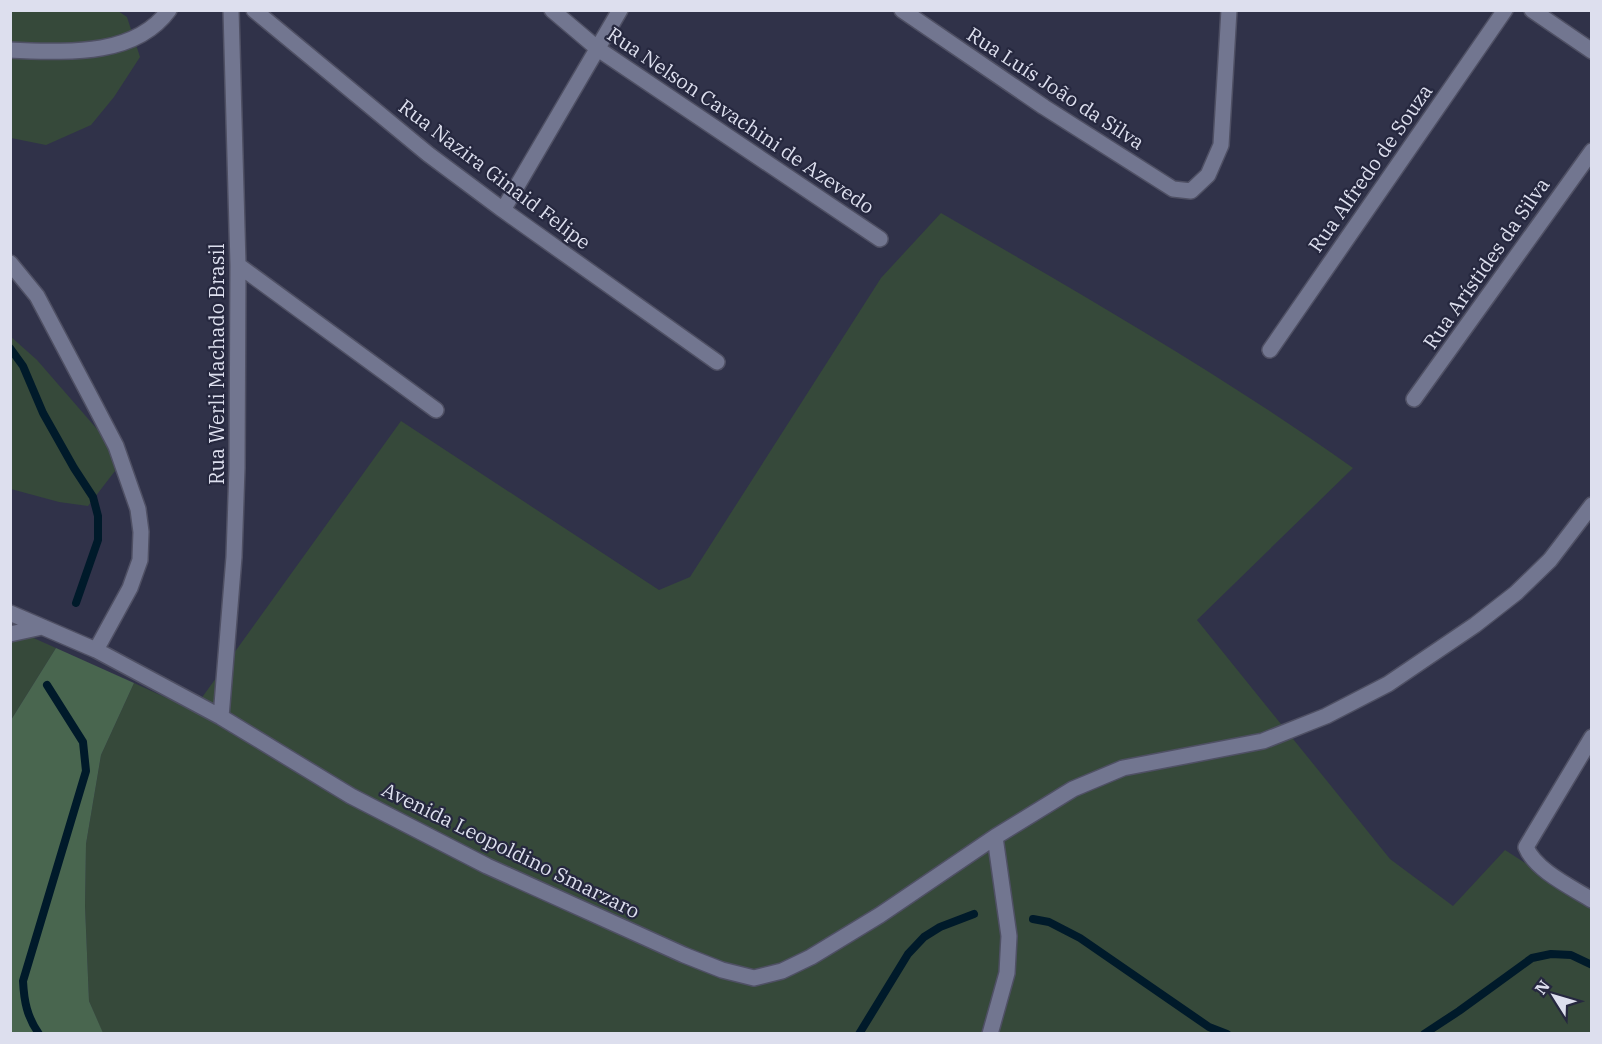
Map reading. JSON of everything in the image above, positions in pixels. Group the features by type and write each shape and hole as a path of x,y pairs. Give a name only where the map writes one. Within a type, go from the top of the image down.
{"street":[{"path":"10,50 59,52 116,45 140,38 161,21 169,10"},
{"name":"Rua Werli Machado Brasil","path":"221,717 234,557 238,265 231,10"},
{"name":"Rua Nazira Ginaid Felipe","path":"254,10 428,154 502,210 717,362"},
{"name":"Rua Nelson Cavachini de Azevedo","path":"552,10 598,49 880,239"},
{"path":"502,210 620,10"},
{"name":"Rua Luís João da Silva","path":"902,10 1044,107 1173,189 1191,191 1208,175 1221,145 1229,10"},
{"name":"Rua Alfredo de Souza","path":"1270,350 1505,10"},
{"path":"1532,10 1592,51"},
{"name":"Rua Arístides da Silva","path":"1414,399 1592,151"},
{"path":"10,263 38,296 87,390 116,446 138,509 141,532 140,560 130,588 96,650"},
{"path":"238,265 436,410"},
{"name":"Avenida Leopoldino Smarzaro","path":"10,613 96,650 221,717 351,796 487,866 684,955 722,970 754,978 782,971 811,957 880,915 994,837 1073,789 1123,768 1263,741 1326,716 1388,684 1475,626 1516,593 1550,560 1592,505"},
{"path":"10,634 42,627"},
{"path":"1592,737 1532,833 1526,847 1529,857 1539,866 1592,900"},
{"path":"990,1034 1007,972 1008,936 994,837"}],"green space":[{"path":"10,11 118,11 127,17 140,57 114,97 91,125 46,145 11,138"},
{"path":"941,213 1202,367 1353,468 1197,620 1390,859 1453,906 1505,850 1591,905 1591,1033 103,1034 89,1001 85,906 86,844 101,755 134,683 193,710 401,421 659,590 690,577 881,278"},
{"path":"10,336 37,360 110,444 115,471 88,506 59,502 11,489"},
{"path":"11,628 56,648 11,720"},
{"path":"56,648 134,683 101,755 86,844 85,906 89,1001 103,1033 11,1033 11,720"}],"waterway":[{"path":"10,348 23,366 43,413 93,497 98,516 98,540 76,603"},
{"path":"39,1034 27,1009 23,981 86,771 83,742 47,685"},
{"path":"859,1034 908,954 924,937 940,927 974,914"},
{"path":"1033,919 1049,922 1080,938 1209,1027 1227,1034"},
{"path":"1424,1034 1532,958 1551,954 1571,955 1592,965"}]}
